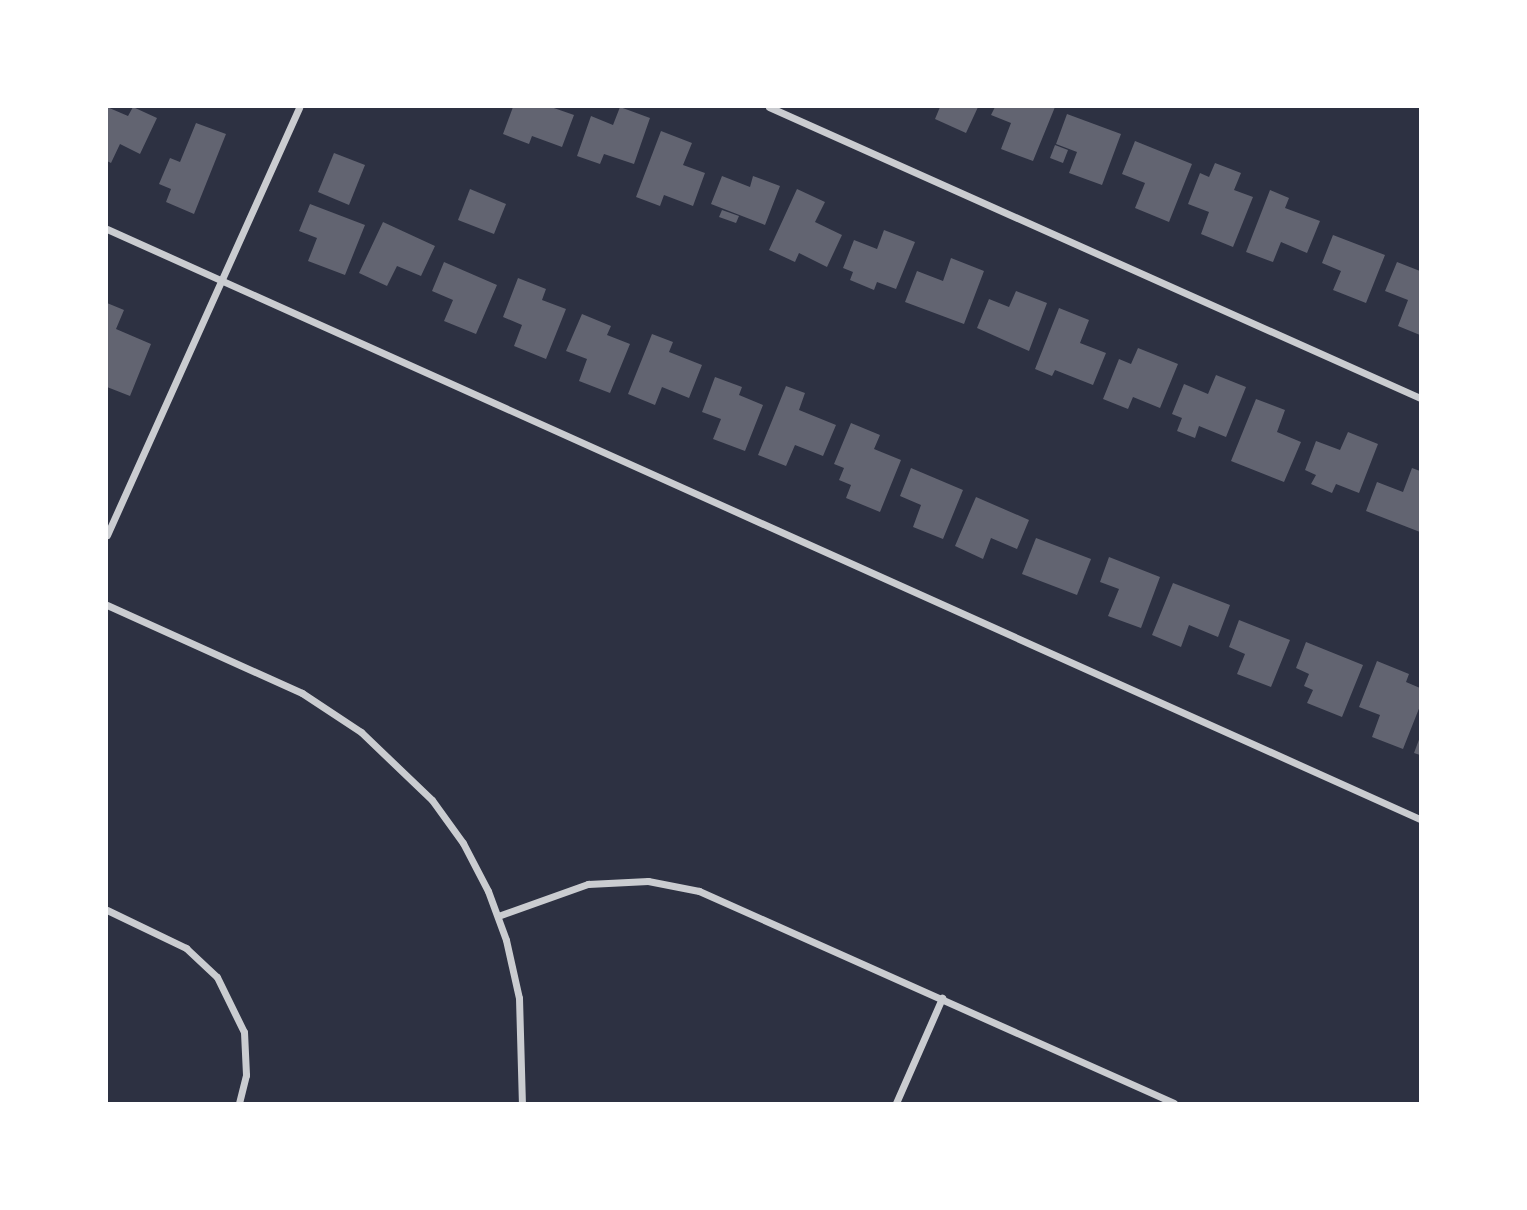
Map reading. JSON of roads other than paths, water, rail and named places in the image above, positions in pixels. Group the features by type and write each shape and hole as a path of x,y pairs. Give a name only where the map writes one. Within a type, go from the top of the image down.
{"street":[{"path":"107,536 299,107"},
{"path":"769,107 1420,398"},
{"path":"107,229 1420,819"},
{"path":"107,606 302,693 361,732 432,800 463,843 498,916 519,998 522,1103"},
{"path":"498,916 588,884 628,880 672,884 699,891 1174,1103"},
{"path":"107,910 186,948 217,976 244,1032 246,1075 239,1103"},
{"path":"897,1103 943,998"}]}
